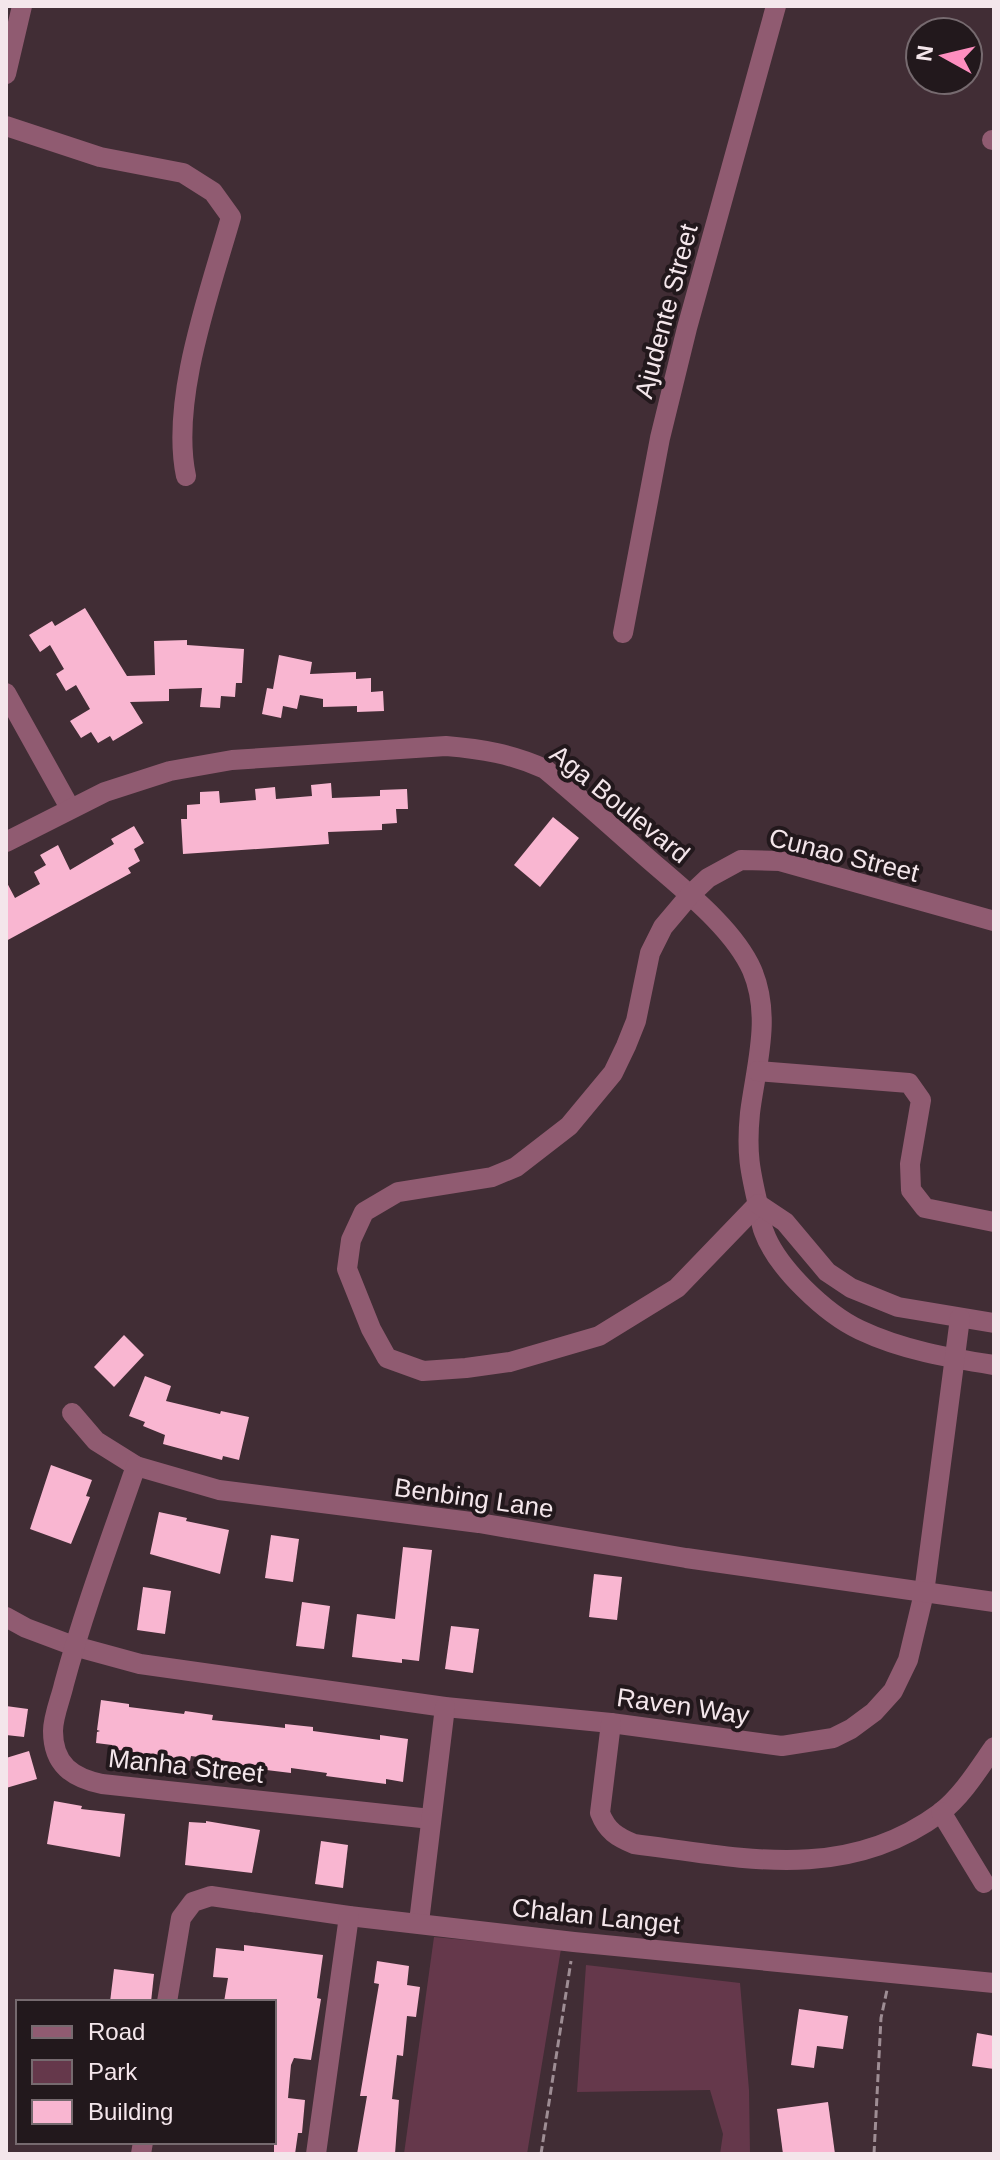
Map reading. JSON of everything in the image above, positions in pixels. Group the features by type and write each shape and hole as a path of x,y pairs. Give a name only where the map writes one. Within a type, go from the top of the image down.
{"street":[{"path":"6,74 22,6"},
{"name":"Ajudente Street","path":"623,633 660,438 687,328 776,6"},
{"path":"6,126 100,157 183,173 213,192 231,217 192,356 181,450 186,476"},
{"path":"6,693 70,808"},
{"name":"Aga Boulevard","path":"6,842 70,808 138,780 201,764 446,746 517,756 545,769 690,895 735,942 751,968 763,1019 750,1113 748,1160 764,1233 778,1257 827,1309 858,1329 893,1343 953,1359 994,1365"},
{"name":"Cunao Street","path":"758,1204 677,1288 646,1309 599,1336 510,1362 423,1371 387,1358 371,1329 347,1269 351,1240 364,1212 398,1192 492,1177 516,1167 569,1126 588,1106 613,1073 626,1046 636,1021 650,953 663,927 690,895 726,866 741,860 760,859 824,873 994,921"},
{"path":"757,1071 909,1083 921,1100 910,1164 911,1190 925,1208 994,1222"},
{"path":"758,1204 785,1222 827,1272 851,1288 898,1307 994,1323"},
{"name":"Raven Way","path":"6,1617 74,1646 140,1664 445,1707 611,1723 782,1746 833,1738 874,1712 893,1691 908,1660 924,1593 960,1318"},
{"name":"Benbing Lane","path":"72,1413 96,1441 136,1466 219,1490 479,1523 686,1558 994,1602"},
{"path":"74,1646 136,1466"},
{"name":"Manha Street","path":"74,1646 52,1730 62,1764 79,1779 431,1819"},
{"path":"419,1922 445,1707"},
{"path":"611,1723 600,1813 605,1825 618,1838 634,1844 771,1861 823,1860 894,1840 941,1812 962,1791 994,1747"},
{"path":"941,1812 984,1883"},
{"name":"Chalan Langet","path":"167,2000 181,1918 193,1902 211,1896 349,1916 574,1942 994,1983"},
{"path":"316,2154 349,1916"}],"path":[{"path":"541,2154 574,1942"},
{"path":"874,2154 881,2018 890,1972"}],"green space":[{"path":"434,1937 561,1949 527,2154 404,2154"},
{"path":"586,1965 740,1983 749,2090 750,2154 720,2154 723,2134 710,2090 577,2092"}],"building":[{"path":"85,608 127,676 155,675 154,641 187,640 187,645 244,649 242,683 236,683 235,697 221,696 220,708 200,707 202,688 169,689 169,701 130,702 143,723 113,741 110,736 98,743 91,732 81,738 70,721 90,709 76,685 66,691 56,674 64,669 50,645 40,652 29,635 52,621 55,626"},
{"path":"279,655 312,662 310,674 356,672 356,679 371,678 371,692 383,691 384,711 357,712 357,706 323,707 323,699 300,695 297,709 283,706 281,718 262,714 267,688 273,689"},
{"path":"331,783 332,798 380,796 380,790 407,789 408,809 396,809 397,823 382,824 382,830 328,832 329,844 183,854 181,819 187,819 187,805 200,804 200,792 219,791 220,803 256,800 255,789 275,787 276,799 312,796 311,785"},
{"path":"553,817 579,838 540,887 514,865"},
{"path":"134,826 144,843 134,849 140,861 128,868 131,873 6,941 6,881 15,898 40,884 34,872 46,865 40,855 58,845 70,870 114,844 111,839"},
{"path":"124,1335 144,1355 114,1387 94,1367"},
{"path":"145,1376 171,1386 166,1401 220,1414 221,1411 249,1417 239,1460 223,1456 222,1460 163,1444 165,1435 129,1416"},
{"path":"51,1465 92,1480 86,1496 90,1497 71,1544 30,1529"},
{"path":"159,1512 229,1530 220,1574 150,1554"},
{"path":"271,1535 299,1539 293,1582 265,1578"},
{"path":"403,1547 432,1550 419,1661 402,1659 402,1663 352,1657 357,1614 395,1619"},
{"path":"594,1574 622,1577 617,1620 589,1617"},
{"path":"143,1587 171,1591 165,1634 137,1630"},
{"path":"302,1602 330,1606 324,1649 296,1646"},
{"path":"451,1626 479,1629 473,1673 445,1669"},
{"path":"101,1700 129,1704 129,1707 213,1715 212,1720 285,1728 285,1724 313,1727 313,1731 380,1740 380,1735 408,1739 403,1782 386,1779 386,1784 291,1768 291,1773 232,1766 233,1762 191,1756 190,1761 112,1749 112,1745 96,1743 97,1732 100,1731 97,1730"},
{"path":"6,1706 28,1709 24,1737 6,1735"},
{"path":"29,1751 37,1779 6,1788 6,1758"},
{"path":"54,1801 82,1806 81,1809 125,1814 120,1857 47,1844"},
{"path":"206,1821 260,1830 252,1873 185,1865 189,1822"},
{"path":"321,1841 348,1845 343,1888 315,1884"},
{"path":"244,1945 323,1955 317,1998 321,1999 311,2060 294,2058 291,2065 288,2098 305,2100 302,2133 298,2133 295,2154 274,2154 276,2000 224,2000 228,1978 213,1977 216,1948 244,1951"},
{"path":"377,1961 409,1966 407,1985 420,1987 416,2017 407,2016 403,2056 397,2055 392,2099 399,2100 395,2154 357,2154 367,2096 360,2096 379,1984 374,1983"},
{"path":"114,1969 154,1974 151,2000 110,2000"},
{"path":"799,2009 848,2016 843,2049 817,2046 814,2068 791,2065"},
{"path":"977,2033 994,2036 994,2069 972,2066"},
{"path":"828,2102 835,2154 783,2154 777,2109"}]}
